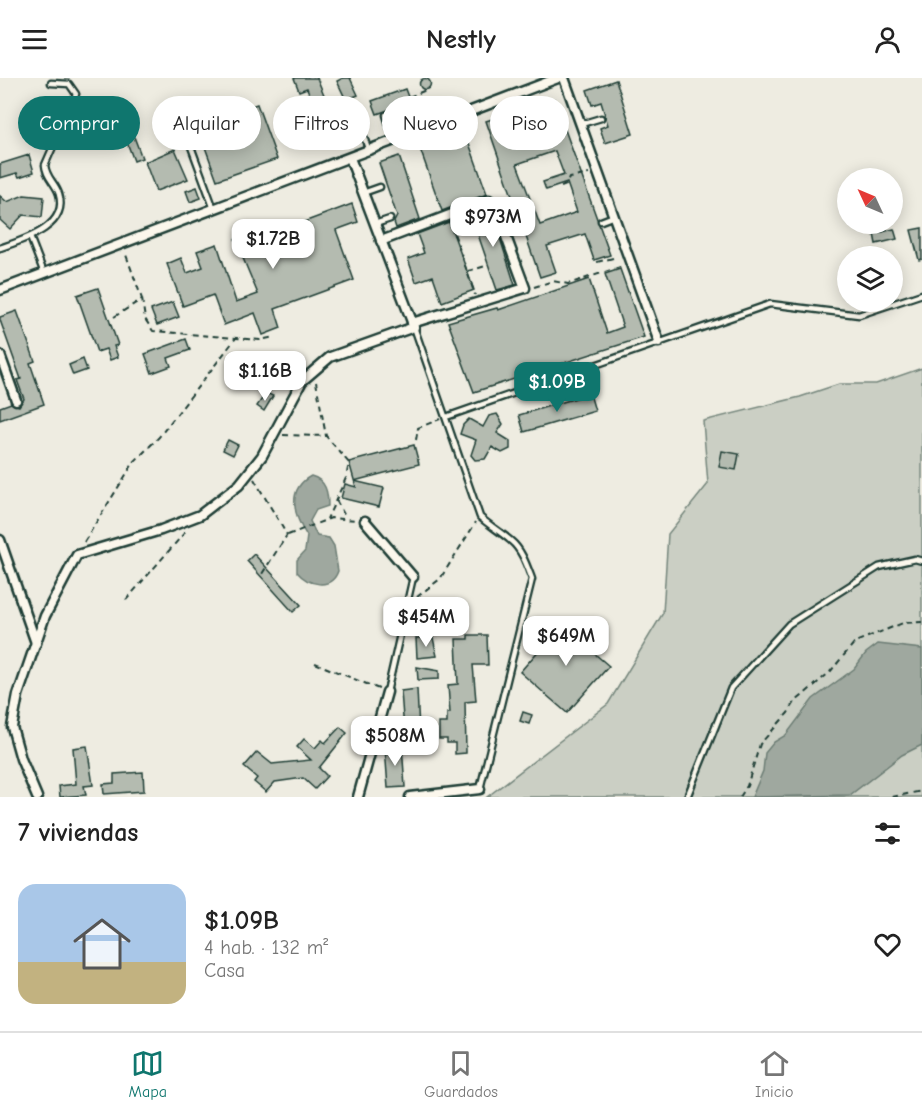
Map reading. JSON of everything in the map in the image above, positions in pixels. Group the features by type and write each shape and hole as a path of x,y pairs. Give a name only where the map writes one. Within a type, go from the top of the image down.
{"street":[{"path":"478,109 558,78"},
{"path":"564,78 660,342"},
{"path":"0,290 382,146"},
{"path":"350,158 413,325"},
{"path":"381,241 489,200"},
{"path":"37,797 21,759 12,727 18,695 45,616 77,555 161,530 200,515 239,484 250,471 262,456 302,381 330,357 413,325 525,288 501,223"},
{"path":"0,355 16,400"},
{"path":"365,521 413,577"},
{"path":"0,540 36,643"},
{"path":"358,797 387,692"},
{"path":"410,797 480,789"}],"lane":[{"path":"0,248 44,230 59,212 59,195 46,175 45,165 76,94 69,84 51,83"},
{"path":"580,124 601,118"},
{"path":"192,150 214,209"},
{"path":"363,193 380,187"},
{"path":"601,221 614,216"},
{"path":"375,225 390,219"},
{"path":"30,237 44,273"},
{"path":"446,417 770,304 859,315 922,294"},
{"path":"413,325 480,517 494,530 512,541 524,557 532,579 480,789"},
{"path":"687,797 731,688 789,624 879,567 915,559 922,561"},
{"path":"387,692 413,577"}],"path":[{"path":"412,96 426,90"},
{"path":"561,187 566,186 569,178 597,171"},
{"path":"448,216 478,304"},
{"path":"123,244 142,299 145,319 153,331 260,340 275,337"},
{"path":"597,262 607,261 627,251"},
{"path":"525,288 553,281 568,284 631,264"},
{"path":"468,271 486,266"},
{"path":"114,317 142,299"},
{"path":"77,555 134,462 159,437 236,338"},
{"path":"314,370 326,436 349,463 327,519"},
{"path":"416,440 418,428 446,417"},
{"path":"273,435 326,436"},
{"path":"250,471 287,535"},
{"path":"336,500 346,519"},
{"path":"126,600 200,515"},
{"path":"407,604 440,579 461,541 480,517"},
{"path":"260,577 287,535 327,519 365,521"},
{"path":"740,797 747,786 760,744 795,702 830,672 855,642 903,623 922,622"},
{"path":"315,663 387,692"},
{"path":"892,797 922,791"}],"shaded area":[{"path":"922,368 922,797 487,797 608,704 663,613 668,534 708,484 703,421 800,397 839,384 876,384"},
{"path":"311,476 320,480 325,487 328,506 316,510 310,521 317,536 329,538 334,546 338,571 335,577 325,584 313,583 297,572 297,560 305,551 307,536 296,513 295,496 303,482"},
{"path":"878,644 922,649 922,745 902,755 850,795 752,797 763,771 765,753 774,742 786,735 813,699 854,669 866,653"}],"building":[{"path":"294,78 317,78 324,96 310,96 307,88 299,91"},
{"path":"350,78 358,95 344,96 337,81"},
{"path":"425,79 429,80 429,88 425,89 421,88 420,84 421,80"},
{"path":"616,80 633,134 605,143 600,128 608,125 601,102 592,105 587,90"},
{"path":"405,89 408,96 386,96"},
{"path":"382,97 382,112 377,114 372,101"},
{"path":"261,115 277,159 217,180 206,150 261,150"},
{"path":"490,120 490,133 486,121"},
{"path":"569,141 610,255 594,260 585,234 547,246 556,272 540,277 496,150 569,150","holes":["555,151 564,175 543,182 546,190 567,183 577,212 540,225 517,164"]},
{"path":"130,150 139,150 142,158 134,161"},
{"path":"175,150 188,179 156,191 145,162"},
{"path":"420,150 471,150 487,194 442,211"},
{"path":"29,155 34,172 19,177 17,173 0,178 0,164"},
{"path":"399,156 420,219 396,228 394,222 397,216 379,163"},
{"path":"197,187 201,198 190,202 186,191"},
{"path":"24,195 44,197 42,217 23,215 10,229 0,220 0,196 7,202"},
{"path":"352,204 358,222 336,230 354,280 275,309 281,328 263,335 255,313 224,325 213,295 183,306 167,264 181,258 187,273 203,267 197,251 217,244 236,302 258,294 235,239 253,232 256,240"},
{"path":"490,207 515,285 497,290 471,214"},
{"path":"449,222 474,290 442,302 433,276 416,282 408,259 424,253 417,234"},
{"path":"922,228 922,259 919,260 911,230"},
{"path":"874,234 896,234 897,239 876,244"},
{"path":"620,269 644,337 474,392 448,322 497,308 498,310 589,279 607,333 623,327 605,274"},
{"path":"98,288 118,345 114,346 118,357 110,360 106,349 97,352 77,295"},
{"path":"173,302 179,317 157,325 151,310"},
{"path":"17,311 35,361 30,363 44,404 0,420 0,407 11,403 19,406 24,399 17,380 21,379 0,320 0,317"},
{"path":"186,339 190,350 168,358 171,366 152,373 145,354"},
{"path":"83,359 87,370 73,375 69,365"},
{"path":"266,393 273,396 264,411 257,406"},
{"path":"590,394 595,411 524,432 519,415"},
{"path":"497,414 503,424 497,433 510,441 510,449 502,453 492,447 485,459 475,460 471,455 476,440 460,434 463,425 469,419 483,427 489,416"},
{"path":"228,440 238,445 233,455 223,450"},
{"path":"414,445 419,464 354,481 349,462"},
{"path":"722,451 739,454 736,470 719,467"},
{"path":"354,481 384,488 379,507 341,498 345,484 356,487"},
{"path":"254,554 301,605 293,612 247,561"},
{"path":"561,625 581,642 596,626 602,633 588,648 609,666 567,713 520,672"},
{"path":"468,635 487,635 488,665 473,665 476,701 465,702 466,753 455,754 455,743 447,743 447,739 439,739 439,723 447,723 447,713 450,713 448,685 458,684 456,639 468,639"},
{"path":"416,638 433,638 437,656 417,658"},
{"path":"417,667 439,671 439,679 418,680"},
{"path":"417,689 419,730 404,731 401,691"},
{"path":"523,712 532,715 529,724 520,721"},
{"path":"340,727 347,733 319,768 327,776 315,789 303,778 275,782 266,792 254,782 257,778 244,767 257,752 272,764 311,760 297,747 304,739 315,748 322,740 325,743"},
{"path":"87,746 93,785 84,786 86,795 60,797 59,786 76,784 73,748"},
{"path":"402,746 405,787 388,788 385,747"},
{"path":"143,772 144,791 104,794 103,784 114,783 114,774"}]}
